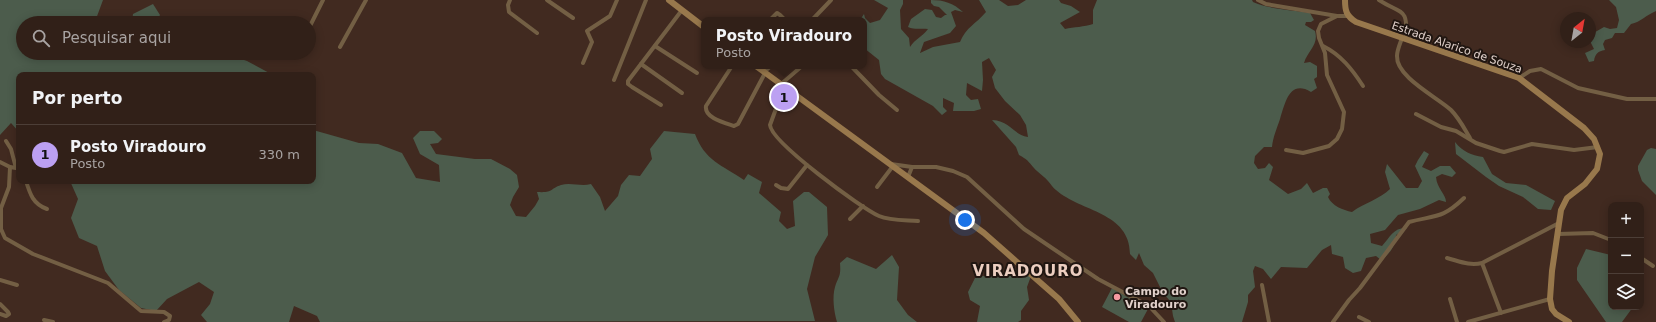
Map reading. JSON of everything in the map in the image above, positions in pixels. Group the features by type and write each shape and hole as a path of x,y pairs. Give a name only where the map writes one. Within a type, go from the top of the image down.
{"main road":[{"path":"669,0 701,25"},
{"path":"1345,0 1348,16"},
{"name":"Estrada Alarico de Souza","path":"1348,16 1360,24 1520,78 1584,128 1594,139 1598,147"},
{"path":"760,69 984,233 1059,299 1078,322"},
{"path":"1569,322 1556,314 1552,309 1550,299 1552,271 1561,210 1567,198 1585,184 1597,168 1599,161 1598,147"}],"street":[{"path":"315,16 323,0"},
{"path":"340,47 366,0"},
{"path":"510,0 508,5 509,12 537,33"},
{"path":"547,0 573,18"},
{"path":"583,63 592,42 587,31 610,16 617,0"},
{"path":"614,80 646,0"},
{"path":"814,17 832,0"},
{"name":"Estrada Alarico de Souza","path":"1258,0 1266,4 1336,16 1348,16"},
{"path":"1379,0 1401,11 1404,14 1407,23 1404,39 1397,55 1397,61 1401,68 1408,77 1457,117 1471,140"},
{"path":"661,105 629,85 628,82 682,10"},
{"path":"1286,150 1303,153 1329,146 1334,143 1342,129 1344,112 1327,75 1322,46 1318,35 1319,27 1336,16"},
{"path":"655,46 697,73"},
{"path":"1322,46 1335,52 1354,72 1363,86"},
{"path":"641,64 682,93"},
{"path":"730,69 706,106 706,109 707,113 714,118 734,126 738,124 764,72 768,69"},
{"path":"799,69 782,86 770,128 776,136 807,165 863,206 884,217 918,222"},
{"path":"854,69 879,95 897,110"},
{"path":"1520,78 1530,71 1541,69 1578,88 1627,99 1656,99"},
{"path":"1416,114 1441,127 1456,131 1476,143 1504,152 1532,144 1574,150 1598,147"},
{"path":"6,141 11,149 16,165"},
{"path":"0,162 10,168 16,168"},
{"path":"776,185 781,188 788,188 807,165"},
{"path":"877,187 891,165 941,168 967,177 1024,228 1098,279 1149,306 1164,322"},
{"path":"908,177 912,167"},
{"path":"10,168 9,186 1,208 1,229 5,238 33,254 108,283 141,311 164,312 169,314 169,320 164,322"},
{"path":"27,184 33,199 37,204 46,209"},
{"path":"1333,322 1409,222 1439,216 1448,211 1464,198"},
{"path":"850,220 863,206"},
{"path":"1447,258 1473,265 1482,263 1560,222"},
{"path":"1558,234 1593,234 1608,239"},
{"path":"1644,260 1653,266"},
{"path":"1482,263 1501,313"},
{"path":"0,280 17,285"},
{"path":"1262,285 1269,322"},
{"path":"1450,299 1457,322"},
{"path":"1468,322 1550,299"},
{"path":"0,304 9,313 8,316 1,314"},
{"path":"1359,317 1369,322"},
{"path":"44,320 51,322"}],"green space":[{"path":"0,0 103,0 97,16 16,16 16,60 244,60 267,72 16,72 16,129 11,123 0,135"},
{"path":"874,0 903,0 900,10 901,29 909,38 910,47 928,29 908,27 911,19 925,9 932,10 936,17 941,18 947,15 939,7 934,6 931,3 931,0 956,6 963,12 955,10 951,12 956,26 950,33 924,42 920,53 933,47 960,42 968,29 986,12 979,0 999,0 1008,6 1018,5 1026,0 1059,0 1061,3 1071,6 1080,12 1060,23 1065,29 1093,24 1093,10 1097,0 1252,0 1253,2 1266,6 1310,13 1314,20 1311,22 1306,22 1305,25 1315,31 1316,40 1304,63 1310,62 1317,66 1317,77 1314,79 1317,88 1311,92 1304,89 1298,89 1289,95 1275,133 1272,147 1264,147 1255,156 1254,163 1258,169 1265,168 1269,163 1273,167 1269,180 1288,194 1301,189 1307,183 1313,193 1323,188 1327,188 1330,194 1328,197 1332,203 1342,209 1352,212 1382,196 1390,189 1385,172 1387,164 1406,188 1418,188 1422,181 1415,166 1424,151 1429,154 1422,167 1431,171 1440,166 1450,166 1456,173 1452,177 1442,174 1436,177 1438,185 1445,196 1446,202 1439,200 1420,209 1398,215 1385,230 1370,234 1371,243 1382,246 1395,231 1407,228 1396,235 1394,246 1381,260 1376,256 1366,258 1361,271 1353,273 1345,268 1343,257 1332,254 1331,245 1322,250 1307,268 1281,267 1271,279 1263,269 1255,266 1253,271 1255,287 1248,295 1248,302 1242,322 1175,322 1171,302 1163,293 1153,273 1144,265 1139,253 1136,260 1130,254 1128,240 1122,229 1102,214 1066,197 1055,189 1027,160 1019,155 1016,147 992,120 1008,125 1018,133 1028,137 1026,125 1020,115 1005,101 995,88 992,77 996,70 989,58 982,62 982,91 967,83 966,95 971,100 978,99 981,109 974,111 953,111 954,103 943,98 943,107 947,111 942,115 933,106 885,79 881,74 879,60 867,50 867,20 870,23 880,20 888,8"},
{"path":"1609,0 1656,0 1656,11 1638,22 1631,24 1624,33 1615,33 1612,38 1605,40 1603,44 1605,50 1597,53 1594,61 1589,62 1585,53 1596,48 1596,32 1604,27 1610,29 1617,28 1619,20 1616,7"},
{"path":"153,4 160,15 133,16 133,14"},
{"path":"316,131 359,143 378,144 402,153 416,178 440,182 439,165 420,154 413,138 420,131 434,131 442,139 438,143 430,144 436,154 475,159 491,159 510,169 517,175 519,187 510,205 516,216 526,217 539,199 537,192 549,191 557,186 565,184 591,184 600,197 605,211 618,196 621,185 629,175 640,176 652,159 650,149 664,131 695,134 704,150 715,162 744,180 748,174 762,182 759,193 781,212 779,221 787,229 795,226 793,201 804,192 809,192 827,207 828,235 815,257 807,289 815,321 320,322 317,316 294,306 289,322 207,322 201,315 210,304 214,292 199,282 167,299 156,311 141,308 119,290 105,271 97,246 79,238 71,218 78,199 71,184 316,184"},
{"path":"1455,142 1468,152 1483,157 1492,174 1506,183 1526,185 1555,201 1551,210 1538,209 1523,197 1499,186 1486,177 1456,154"},
{"path":"1651,148 1656,149 1656,195 1642,181 1638,170 1638,166 1647,150"},
{"path":"1586,249 1608,254 1608,310 1631,310 1622,322 1606,322 1577,280 1577,268"},
{"path":"892,255 899,267 897,300 908,315 917,322 837,322 834,309 834,295 835,287 840,274 840,263 847,257 876,269"},
{"path":"1019,266 1031,276 1027,287 1029,300 1021,311 1021,320 1018,322 977,322 980,306 970,300 968,292 975,278 983,276 1007,276"},
{"name":"Campo do Viradouro","path":"1112,288 1148,309 1141,322 1129,322 1102,307"}],"place":[{"name":"Posto Viradouro","path":"784,97"},
{"name":"Campo do Viradouro","path":"1117,297"}],"district":[{"name":"VIRADOURO","path":"1028,271"}]}
